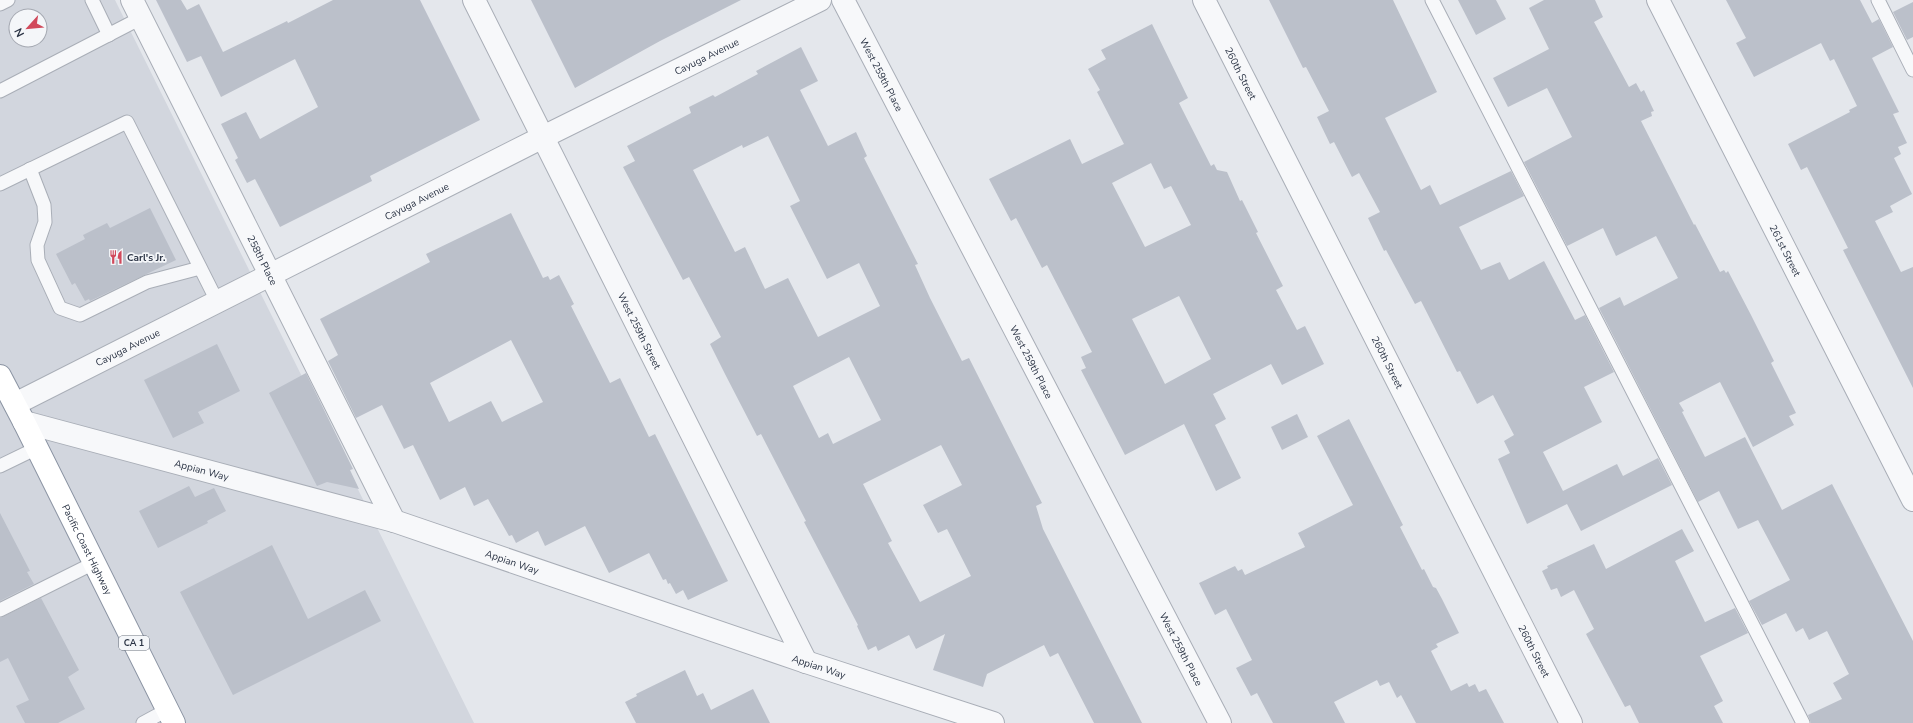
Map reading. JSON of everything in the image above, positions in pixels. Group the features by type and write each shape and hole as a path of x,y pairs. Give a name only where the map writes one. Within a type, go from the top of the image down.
{"highway":[{"name":"Pacific Coast Highway","path":"1,381 20,413 170,717"}],"street":[{"name":"West 259th Street","path":"474,0 806,662"},
{"name":"Cayuga Avenue","path":"20,413 218,303 542,137 820,0"},
{"name":"West 259th Place","path":"843,0 1220,723"},
{"name":"260th Street","path":"1204,0 1571,723"},
{"name":"261st Street","path":"1658,0 1913,500"},
{"name":"258th Place","path":"136,9 394,521"},
{"name":"Appian Way","path":"20,413 394,521 806,662 993,723"}],"lane":[{"path":"0,4 8,0"},
{"path":"92,0 109,35"},
{"path":"1432,0 1803,723"},
{"path":"1878,0 1913,70"},
{"path":"0,91 109,35 136,9"},
{"path":"0,184 127,122 218,303"},
{"path":"30,169 44,205 45,222 37,245 38,260 60,308 80,315 147,282 200,268"},
{"path":"0,466 37,448"},
{"path":"0,610 94,563"},
{"path":"144,723 170,717"}],"shaded area":[{"path":"0,0 115,0 474,723 0,723"}],"building":[{"path":"156,0 181,0 187,10 199,4 223,52 287,21 288,23 333,0 420,0 480,120 370,176 372,181 280,227 255,179 247,183 235,160 238,158 221,124 246,112 260,139 318,107 295,59 221,97 201,56 187,62"},
{"path":"531,0 741,0 660,41 575,88"},
{"path":"1269,0 1393,0 1437,92 1385,118 1421,190 1430,185 1440,205 1511,171 1524,196 1459,227 1481,270 1500,262 1509,280 1544,261 1575,320 1585,315 1614,372 1584,387 1602,422 1543,452 1563,491 1617,464 1623,476 1658,458 1672,485 1581,531 1567,504 1527,524 1498,459 1510,453 1504,441 1514,435 1493,395 1477,404 1460,371 1457,372 1421,301 1415,304 1386,250 1384,251 1368,218 1380,212 1359,173 1352,177 1334,142 1330,144 1317,117 1329,111 1306,67 1303,68"},
{"path":"1458,0 1496,0 1506,19 1476,35"},
{"path":"1544,0 1595,0 1603,17 1594,22 1629,87 1636,83 1641,92 1644,90 1654,111 1651,112 1652,116 1641,121 1694,225 1695,224 1720,272 1724,270 1726,273 1728,271 1774,361 1771,363 1796,413 1789,416 1794,425 1753,447 1720,382 1679,403 1684,411 1682,412 1705,457 1745,437 1782,510 1832,484 1913,641 1913,723 1811,723 1808,715 1842,699 1833,683 1849,674 1827,631 1809,640 1803,628 1796,632 1786,613 1762,625 1749,601 1790,580 1758,520 1738,529 1719,491 1698,502 1599,308 1620,297 1624,306 1678,278 1656,236 1616,256 1603,228 1567,246 1524,162 1572,137 1547,88 1508,107 1493,78 1549,49 1529,8"},
{"path":"1726,0 1860,0 1872,23 1879,19 1893,47 1872,58 1899,112 1893,114 1907,143 1898,147 1901,154 1894,158 1912,194 1890,206 1893,212 1875,221 1901,272 1913,267 1913,388 1843,250 1848,248 1807,167 1801,170 1788,144 1850,112 1849,110 1857,106 1834,59 1830,61 1821,43 1754,77 1736,43 1746,38"},
{"path":"1913,2 1913,37 1907,40 1893,12"},
{"path":"1152,24 1188,98 1179,103 1211,166 1214,164 1217,170 1227,172 1240,201 1242,200 1258,232 1256,233 1283,286 1276,290 1297,330 1305,326 1324,364 1282,385 1271,364 1213,394 1226,419 1215,425 1241,478 1216,491 1184,424 1125,455 1081,370 1086,368 1081,357 1092,352 1047,265 1042,268 1016,218 1011,221 989,179 1070,139 1082,164 1124,144 1097,92 1100,90 1088,69 1106,59 1101,50","holes":["1151,163 1164,189 1171,186 1191,225 1145,247 1112,183","1179,296 1211,359 1165,384 1132,319"]},
{"path":"801,47 818,81 800,90 828,146 856,132 867,156 864,158 918,264 915,265 930,298 962,361 969,358 1042,503 1036,506 1043,529 1142,723 1094,723 1058,653 1050,657 1044,645 987,674 983,687 933,670 945,634 916,649 909,635 878,651 876,646 868,650 857,626 858,625 804,522 806,521 761,434 757,436 710,344 721,337 689,277 683,280 623,167 635,161 627,146 691,113 689,107 713,95 715,97 758,74 756,71","holes":["768,136 800,201 790,206 827,279 859,263 880,306 818,337 788,278 765,289 745,247 735,252 693,170 742,145 743,148","849,357 881,420 833,444 828,433 819,438 793,386","941,445 962,485 923,505 938,533 947,529 971,576 920,602 888,543 892,541 863,484"]},
{"name":"Carl's Jr.","path":"150,208 176,260 90,301 89,299 85,301 75,283 72,285 56,254 85,239 83,235 107,223 110,228"},
{"path":"511,213 543,278 548,276 550,280 559,275 574,304 571,306 610,383 620,378 649,437 655,434 728,581 688,600 683,590 676,594 670,583 668,584 666,579 663,580 649,553 609,573 585,526 545,546 538,531 516,543 512,535 509,536 488,499 474,506 465,487 440,500 413,445 404,449 382,405 356,418 328,361 338,355 320,319 430,262 426,254","holes":["511,340 543,402 502,422 491,401 449,422 430,383"]},
{"path":"217,344 240,391 198,412 204,423 173,438 144,380"},
{"path":"306,373 353,469 350,470 359,489 327,482 317,486 269,393"},
{"path":"1297,414 1308,437 1282,450 1271,427"},
{"path":"1349,419 1403,525 1400,527 1422,570 1424,569 1433,587 1436,588 1459,633 1436,644 1438,647 1431,651 1451,691 1467,683 1469,687 1475,684 1479,692 1486,689 1504,723 1416,723 1401,695 1397,698 1389,682 1380,686 1377,680 1334,702 1345,723 1273,723 1257,693 1251,696 1236,668 1252,660 1226,609 1215,615 1199,583 1235,566 1238,571 1242,569 1245,575 1305,547 1298,533 1353,505 1317,436"},
{"path":"189,486 195,497 214,488 226,511 207,521 208,523 158,548 139,511"},
{"path":"0,513 30,571 27,572 34,584 0,601"},
{"path":"1682,529 1694,551 1675,561 1705,622 1735,608 1748,633 1700,656 1723,701 1714,706 1723,723 1639,723 1630,705 1625,707 1586,634 1594,629 1574,590 1561,597 1557,588 1551,590 1542,571 1548,568 1547,566 1594,544 1606,569"},
{"path":"272,545 308,619 365,590 381,621 233,695 180,592"},
{"path":"41,598 79,670 68,677 85,709 58,723 25,723 16,706 29,700 8,658 0,662 0,618"},
{"path":"685,670 697,696 703,693 711,710 753,689 770,723 636,723 625,702 637,696 636,694"}],"place":[{"name":"Carl's Jr.","path":"116,257"}]}
